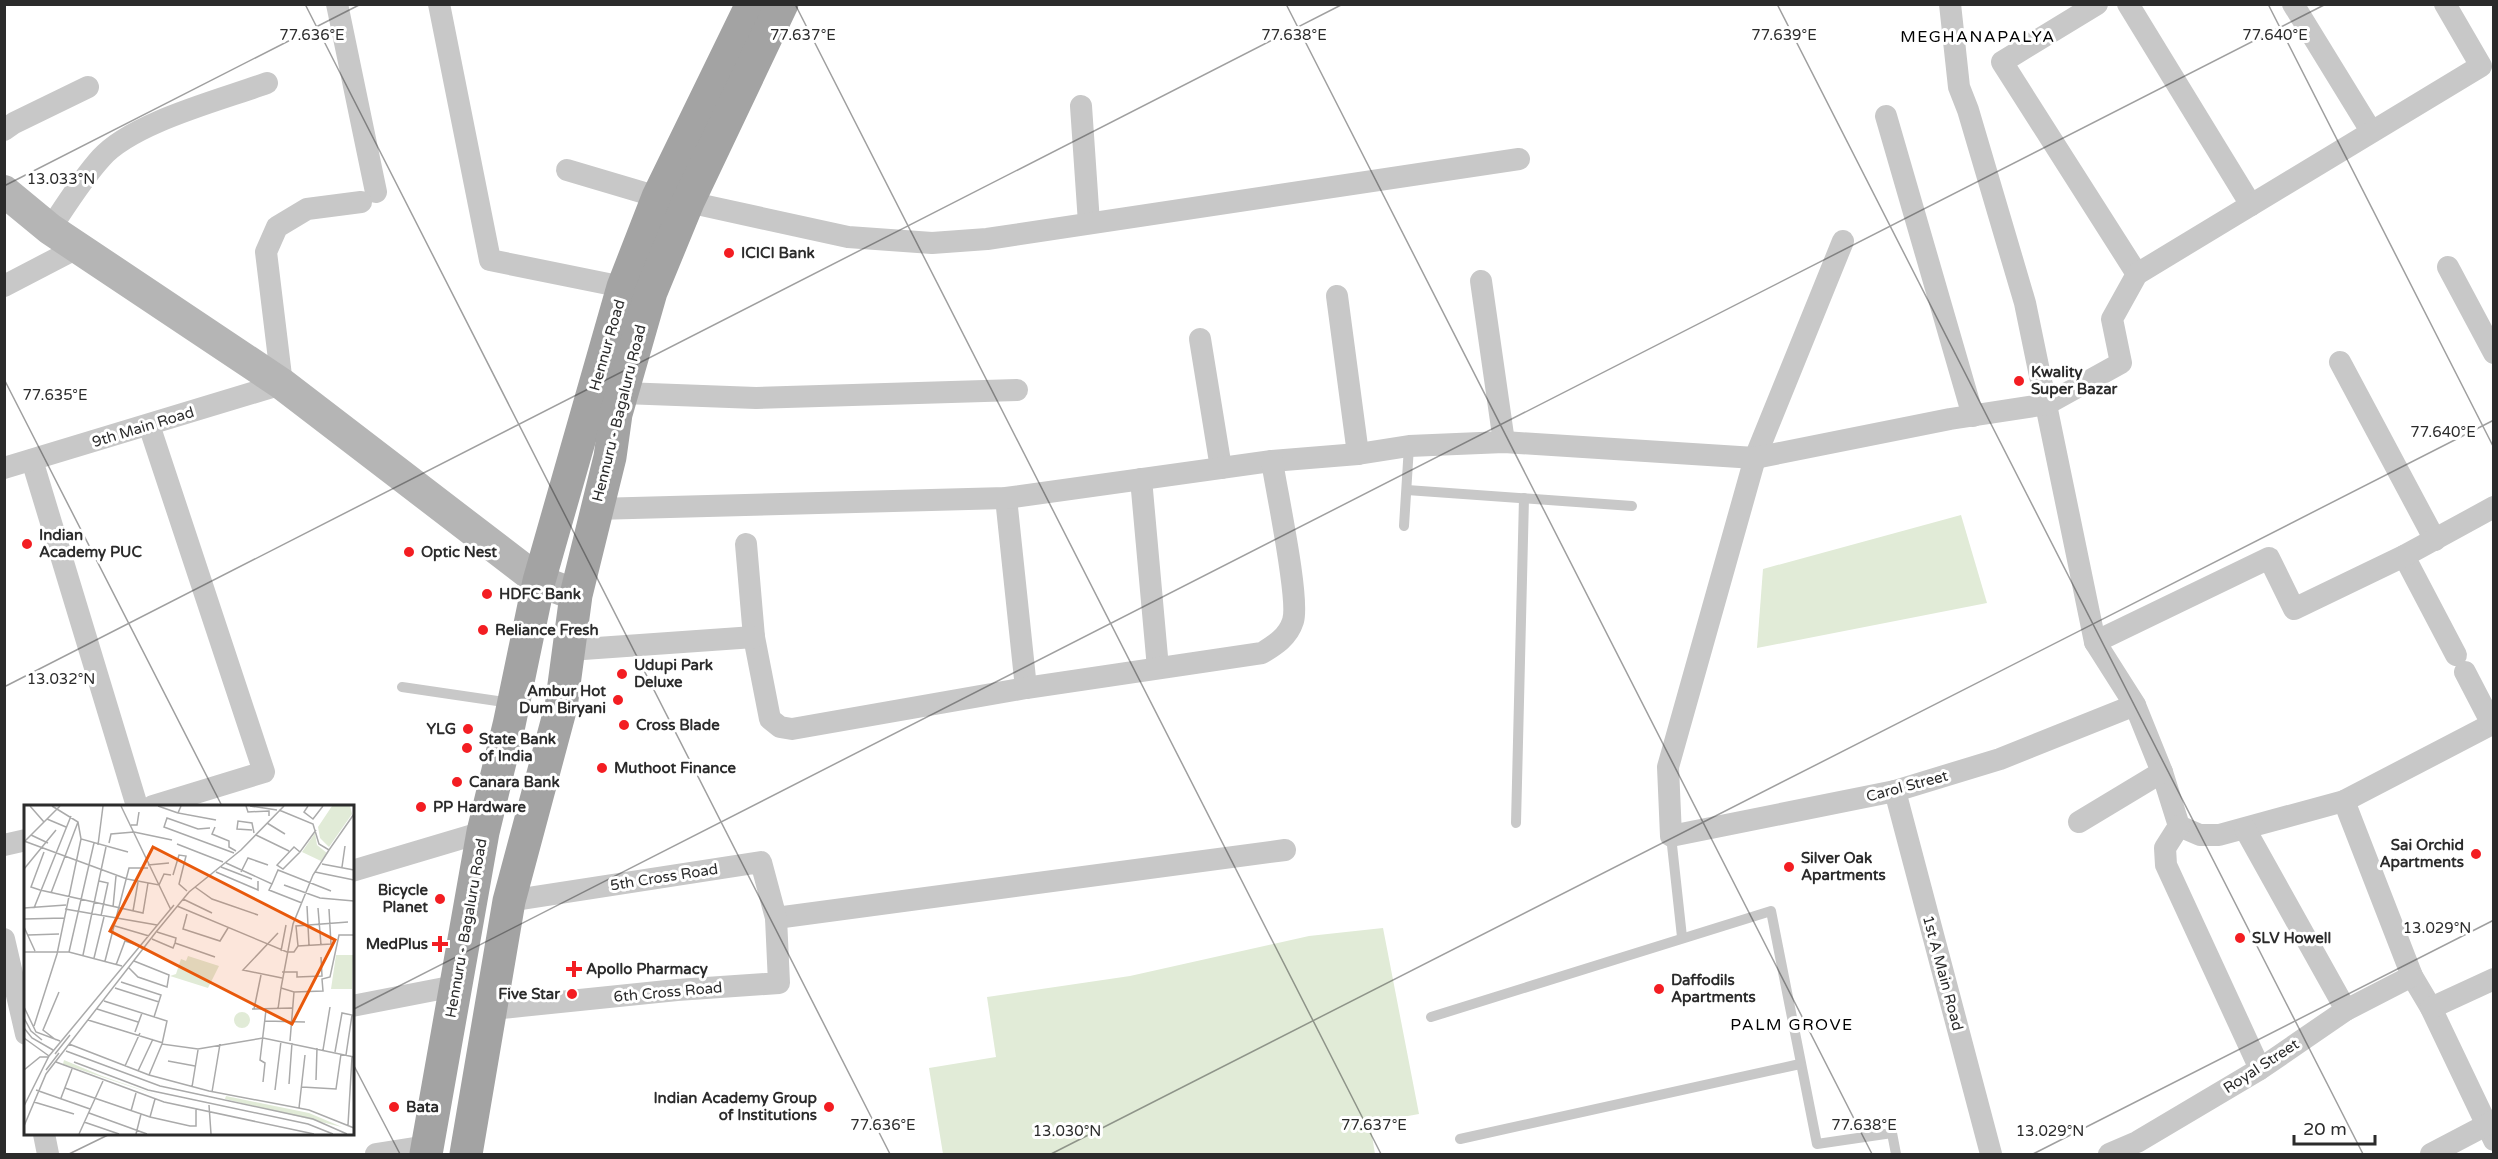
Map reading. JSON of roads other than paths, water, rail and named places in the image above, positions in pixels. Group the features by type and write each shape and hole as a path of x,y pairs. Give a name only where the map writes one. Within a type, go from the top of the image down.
{"main road":[{"name":"Hennur Road","path":"673,200 752,4"},
{"name":"Hennur Road","path":"514,703 540,581 624,287 782,4"},
{"name":"Hennuru - Bagaluru Road","path":"509,901 561,707 576,595 623,393 673,200"},
{"name":"Hennuru - Bagaluru Road","path":"427,1150 483,832 514,703"},
{"path":"466,1155 509,901"}],"street":[{"path":"282,384 266,252 277,226 307,209 368,197 338,4"},
{"path":"439,4 490,260 624,287"},
{"path":"1950,4 1959,87 2025,303 2095,642 2135,705 2162,772 2179,826 2200,835 2219,835 2344,801 2493,723 2404,556"},
{"path":"2097,4 2002,62 2137,274"},
{"path":"2128,4 2251,205"},
{"path":"2294,4 2371,131"},
{"path":"595,509 1005,498 1272,460 1358,454 1409,446 1504,442 1755,458 2047,404 2121,363 2112,319 2137,274 2481,66 2445,4"},
{"path":"50,229 101,157 122,140 160,122 267,83"},
{"path":"4,130 88,87"},
{"path":"1081,106 1089,223"},
{"path":"1886,116 1973,416"},
{"path":"567,170 673,200 848,237 932,243 987,239 1520,159"},
{"path":"4,191 50,229 282,384 540,581 576,595"},
{"path":"1671,836 1668,767 1755,458 1843,241"},
{"path":"4,286 79,247"},
{"path":"2448,267 2493,352"},
{"path":"1481,281 1504,442"},
{"path":"1337,296 1358,454"},
{"path":"1200,339 1221,468"},
{"path":"2340,362 2435,540"},
{"name":"9th Main Road","path":"4,468 282,384"},
{"path":"623,393 756,398 1017,390"},
{"path":"149,425 264,772 159,805"},
{"path":"32,460 136,805"},
{"path":"746,544 754,637 770,719 780,727 792,729 1026,688 1262,653 1282,640 1294,620 1293,593 1272,460"},
{"path":"1141,479 1158,668"},
{"path":"1005,498 1026,688"},
{"path":"2095,642 2269,558 2295,609 2404,556 2493,507"},
{"path":"569,650 754,637"},
{"name":"Carol Street","path":"1671,836 1895,791 2000,759 2135,705"},
{"path":"2079,822 2162,772"},
{"name":"1st A Main Road","path":"1895,791 1991,1155"},
{"path":"2344,801 2412,976 2431,1008 2491,1128 2431,1155"},
{"path":"2179,826 2165,848 2166,866 2260,1069"},
{"path":"2245,829 2346,1010"},
{"path":"354,871 483,832"},
{"path":"4,845 24,840"},
{"path":"776,918 1285,850"},
{"name":"5th Cross Road","path":"509,901 761,862 776,918"},
{"name":"6th Cross Road","path":"492,1009 677,990 779,983 776,918"},
{"path":"4,939 24,1024"},
{"name":"Royal Street","path":"2109,1155 2140,1148 2346,1010 2412,976"},
{"path":"2431,1008 2493,979"},
{"path":"354,1006 455,986"},
{"path":"44,1135 48,1155"},
{"path":"376,1155 427,1150"}],"lane":[{"path":"1404,526 1409,446"},
{"path":"1407,490 1632,506"},
{"path":"1516,823 1524,498"},
{"path":"402,687 514,703"},
{"path":"1671,836 1682,937"},
{"path":"1431,1017 1771,911 1817,1144 1892,1133 1896,1155"},
{"path":"1460,1139 1800,1064"}],"place":[{"name":"ICICI Bank","path":"729,253"},
{"name":"Kwality Super Bazar","path":"2019,381"},
{"name":"Indian Academy PUC","path":"27,544"},
{"name":"Optic Nest","path":"409,552"},
{"name":"HDFC Bank","path":"487,594"},
{"name":"Reliance Fresh","path":"483,630"},
{"name":"Udupi Park Deluxe","path":"622,674"},
{"name":"Ambur Hot Dum Biryani","path":"618,700"},
{"name":"Cross Blade","path":"624,725"},
{"name":"YLG","path":"468,729"},
{"name":"State Bank of India","path":"467,748"},
{"name":"Muthoot Finance","path":"602,768"},
{"name":"Canara Bank","path":"457,782"},
{"name":"PP Hardware","path":"421,807"},
{"name":"Sai Orchid Apartments","path":"2476,854"},
{"name":"Silver Oak Apartments","path":"1789,867"},
{"name":"Bicycle Planet","path":"440,899"},
{"name":"SLV Howell","path":"2240,938"},
{"name":"MedPlus","path":"440,944"},
{"name":"Apollo Pharmacy","path":"574,969"},
{"name":"Daffodils Apartments","path":"1659,989"},
{"name":"Five Star","path":"572,994"},
{"name":"Bata","path":"394,1107"},
{"name":"Indian Academy Group of Institutions","path":"829,1107"}],"district":[{"name":"MEGHANAPALYA","path":"1978,37"},
{"name":"PALM GROVE","path":"1792,1025"}]}
